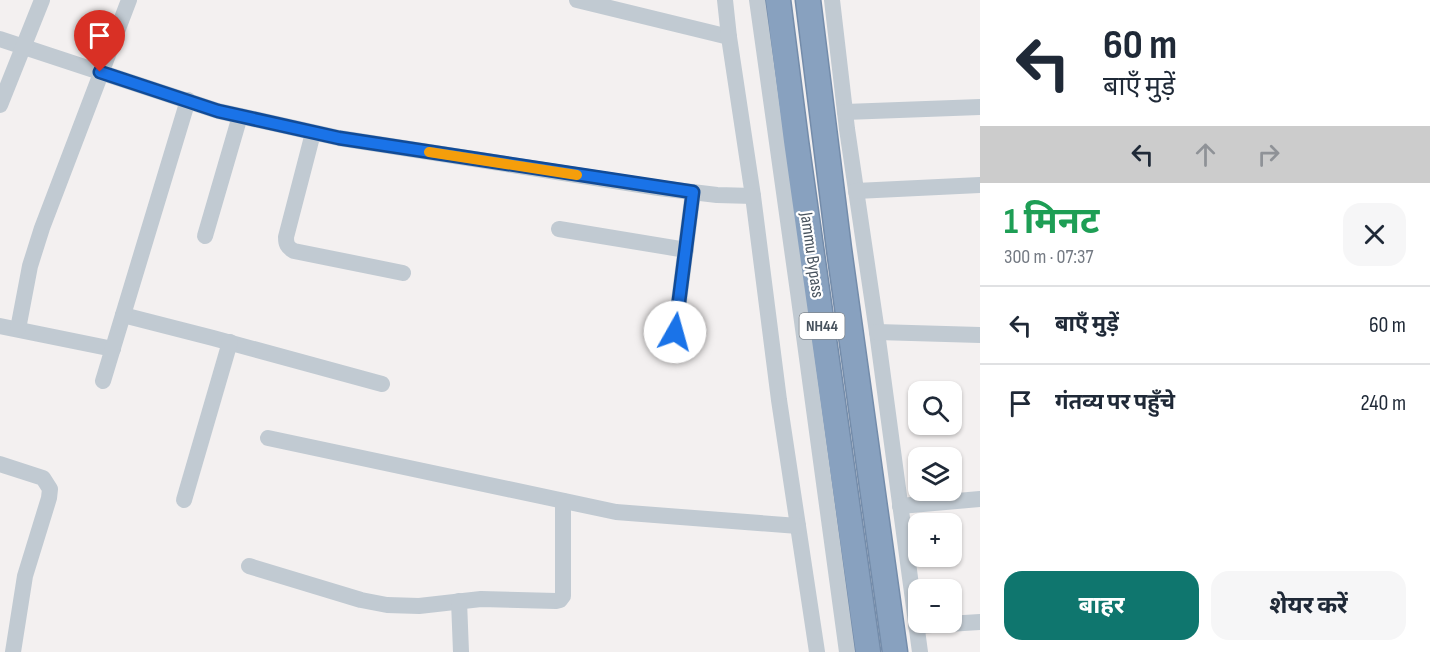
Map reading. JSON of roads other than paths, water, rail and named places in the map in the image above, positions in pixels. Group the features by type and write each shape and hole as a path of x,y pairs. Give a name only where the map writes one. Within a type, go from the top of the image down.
{"highway":[{"name":"Jammu Bypass","path":"778,0 797,152 868,652"},
{"name":"Jammu Bypass","path":"807,0 895,652"}],"street":[{"path":"0,105 42,0"},
{"path":"18,329 30,266 42,228 129,0"},
{"path":"577,0 729,38"},
{"path":"725,0 779,400 817,652"},
{"path":"757,0 847,652"},
{"path":"832,0 845,112 910,579"},
{"path":"0,39 218,111 313,133 693,192 753,196"},
{"path":"103,381 188,100"},
{"path":"845,112 980,107"},
{"path":"205,236 240,116"},
{"path":"313,133 286,237 288,248 403,273"},
{"path":"856,190 980,185"},
{"path":"675,332 693,192"},
{"path":"559,229 686,250"},
{"path":"123,315 382,384"},
{"path":"0,326 113,349"},
{"path":"877,332 980,335"},
{"path":"184,500 230,342"},
{"path":"268,438 616,512 798,526"},
{"path":"0,464 43,478 50,489 25,576 13,652"},
{"path":"900,506 980,499"},
{"path":"249,566 361,600 387,605 419,606 481,599 547,602 560,600 563,596 563,501"},
{"path":"459,601 461,652"},
{"path":"962,623 980,622"},
{"path":"917,633 920,652"}]}
